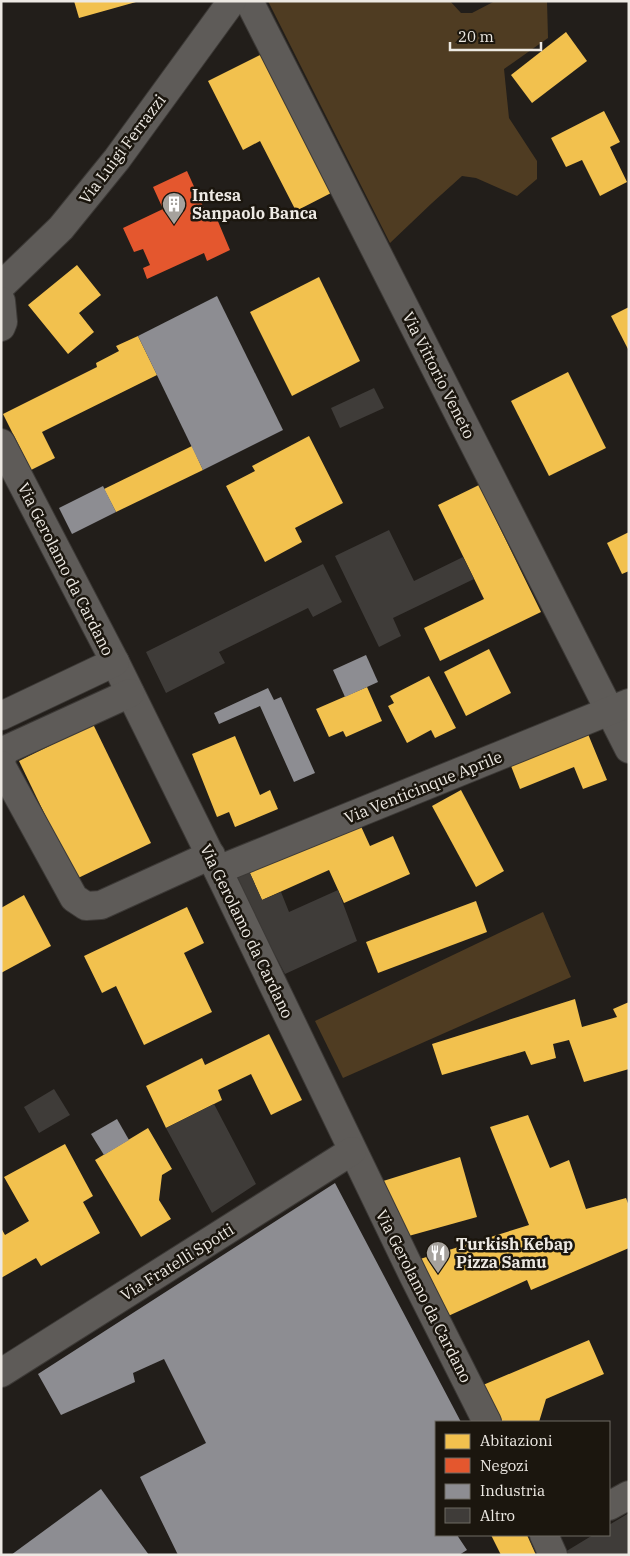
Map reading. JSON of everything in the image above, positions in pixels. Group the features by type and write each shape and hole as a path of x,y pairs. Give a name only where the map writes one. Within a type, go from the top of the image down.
{"street":[{"name":"Via Luigi Ferrazzi","path":"1,286 67,221 117,159 232,1"},
{"name":"Via Vittorio Veneto","path":"249,1 619,707 629,749"},
{"path":"1,301 3,306 3,322 1,327"},
{"name":"Via Gerolamo da Cardano","path":"1,443 115,662 214,862 352,1151 487,1421"},
{"path":"1,716 115,662"},
{"path":"1,760 5,750 130,693"},
{"name":"Via Venticinque Aprile","path":"1,765 74,898 86,906 101,905 619,707"},
{"name":"Via Fratelli Spotti","path":"1,1373 352,1151"},
{"path":"610,1505 629,1495"}],"shaded area":[{"path":"268,1 450,1 461,13 472,13 495,1 547,1 548,38 504,69 509,118 537,161 537,179 517,196 476,178 462,176 390,243"},
{"path":"543,912 571,977 343,1078 315,1021"}],"building: Abitazioni":[{"path":"74,1 136,1 136,2 79,18"},
{"path":"566,32 587,61 532,103 511,75"},
{"path":"262,54 333,192 296,211 260,141 243,150 208,81"},
{"path":"604,111 620,142 610,147 627,182 600,196 582,160 566,167 551,138"},
{"path":"77,265 101,295 79,313 94,332 68,354 28,305"},
{"path":"319,277 360,361 292,396 250,312"},
{"path":"629,307 629,351 611,316"},
{"path":"138,336 157,375 42,432 55,458 31,470 3,414 97,367 96,363 119,351 116,346"},
{"path":"568,372 606,448 549,476 511,401"},
{"path":"309,436 343,503 295,528 302,542 265,562 226,486 255,471 252,466"},
{"path":"192,446 203,470 116,512 104,489"},
{"path":"479,485 541,612 440,661 424,628 484,599 438,505"},
{"path":"629,532 629,571 622,574 607,543"},
{"path":"489,649 511,693 466,716 444,672"},
{"path":"429,676 456,728 435,738 431,730 407,743 388,706 394,703 390,696"},
{"path":"367,687 382,721 346,737 343,731 329,737 316,709"},
{"path":"93,724 151,843 76,879 19,761"},
{"path":"588,734 607,780 583,789 574,767 520,789 511,766"},
{"path":"235,736 260,795 270,790 278,809 235,827 229,812 217,817 192,754"},
{"path":"461,790 504,871 476,887 432,806"},
{"path":"359,822 370,846 393,836 410,874 344,903 329,870 262,900 249,871"},
{"path":"24,895 51,946 1,973 1,908"},
{"path":"476,901 487,932 378,973 366,942"},
{"path":"187,907 204,943 184,953 212,1012 144,1045 116,986 102,993 84,956"},
{"path":"575,999 582,1027 617,1017 613,1009 629,1002 629,1069 584,1082 569,1040 553,1044 556,1058 531,1065 525,1051 442,1075 432,1044"},
{"path":"269,1034 302,1100 271,1115 251,1074 218,1090 222,1100 166,1128 146,1086 202,1058 205,1065"},
{"path":"528,1115 550,1168 569,1160 586,1209 626,1198 629,1206 629,1248 531,1290 527,1280 446,1317 420,1259 529,1225 490,1127"},
{"path":"148,1128 172,1169 162,1175 159,1200 171,1219 141,1237 95,1160"},
{"path":"65,1144 93,1196 83,1202 100,1233 41,1266 36,1258 1,1278 1,1228 5,1235 29,1221 4,1177"},
{"path":"460,1157 477,1217 405,1237 380,1182"},
{"path":"589,1340 604,1374 546,1399 539,1421 499,1421 483,1385"},
{"path":"492,1536 527,1536 536,1555 501,1555"}],"building: Negozi":[{"name":"Intesa Sanpaolo Banca","path":"187,171 210,222 217,219 230,250 207,261 204,253 147,279 143,268 150,265 143,249 134,252 123,228 163,209 153,187"}],"building: Industria":[{"path":"217,296 283,430 203,470 138,336"},
{"path":"103,486 116,512 72,534 59,508"},
{"path":"366,655 378,682 345,697 333,670"},
{"path":"268,688 274,700 281,697 315,773 294,782 260,706 219,724 214,713"},
{"path":"117,1119 129,1140 104,1155 91,1134"},
{"path":"335,1183 460,1421 435,1421 435,1536 458,1536 467,1550 459,1555 178,1555 140,1477 206,1443 164,1359 133,1373 135,1382 61,1415 38,1374"},
{"path":"101,1489 149,1555 11,1555"}],"building: Altro":[{"path":"374,388 384,408 340,428 331,408"},
{"path":"389,530 414,581 463,557 474,579 393,618 401,636 379,647 335,556"},
{"path":"323,564 342,602 313,617 308,608 219,652 225,663 166,693 146,652"},
{"path":"249,871 262,900 281,892 289,912 338,890 357,941 285,974 235,879"},
{"path":"54,1089 70,1115 39,1133 24,1107"},
{"path":"214,1104 256,1184 212,1213 166,1128"},
{"path":"629,1513 629,1555 560,1555 591,1536 610,1536 610,1524"}],"place":[{"name":"Intesa Sanpaolo Banca","path":"174,225"},
{"name":"Turkish Kebap Pizza Samu","path":"438,1274"}]}
